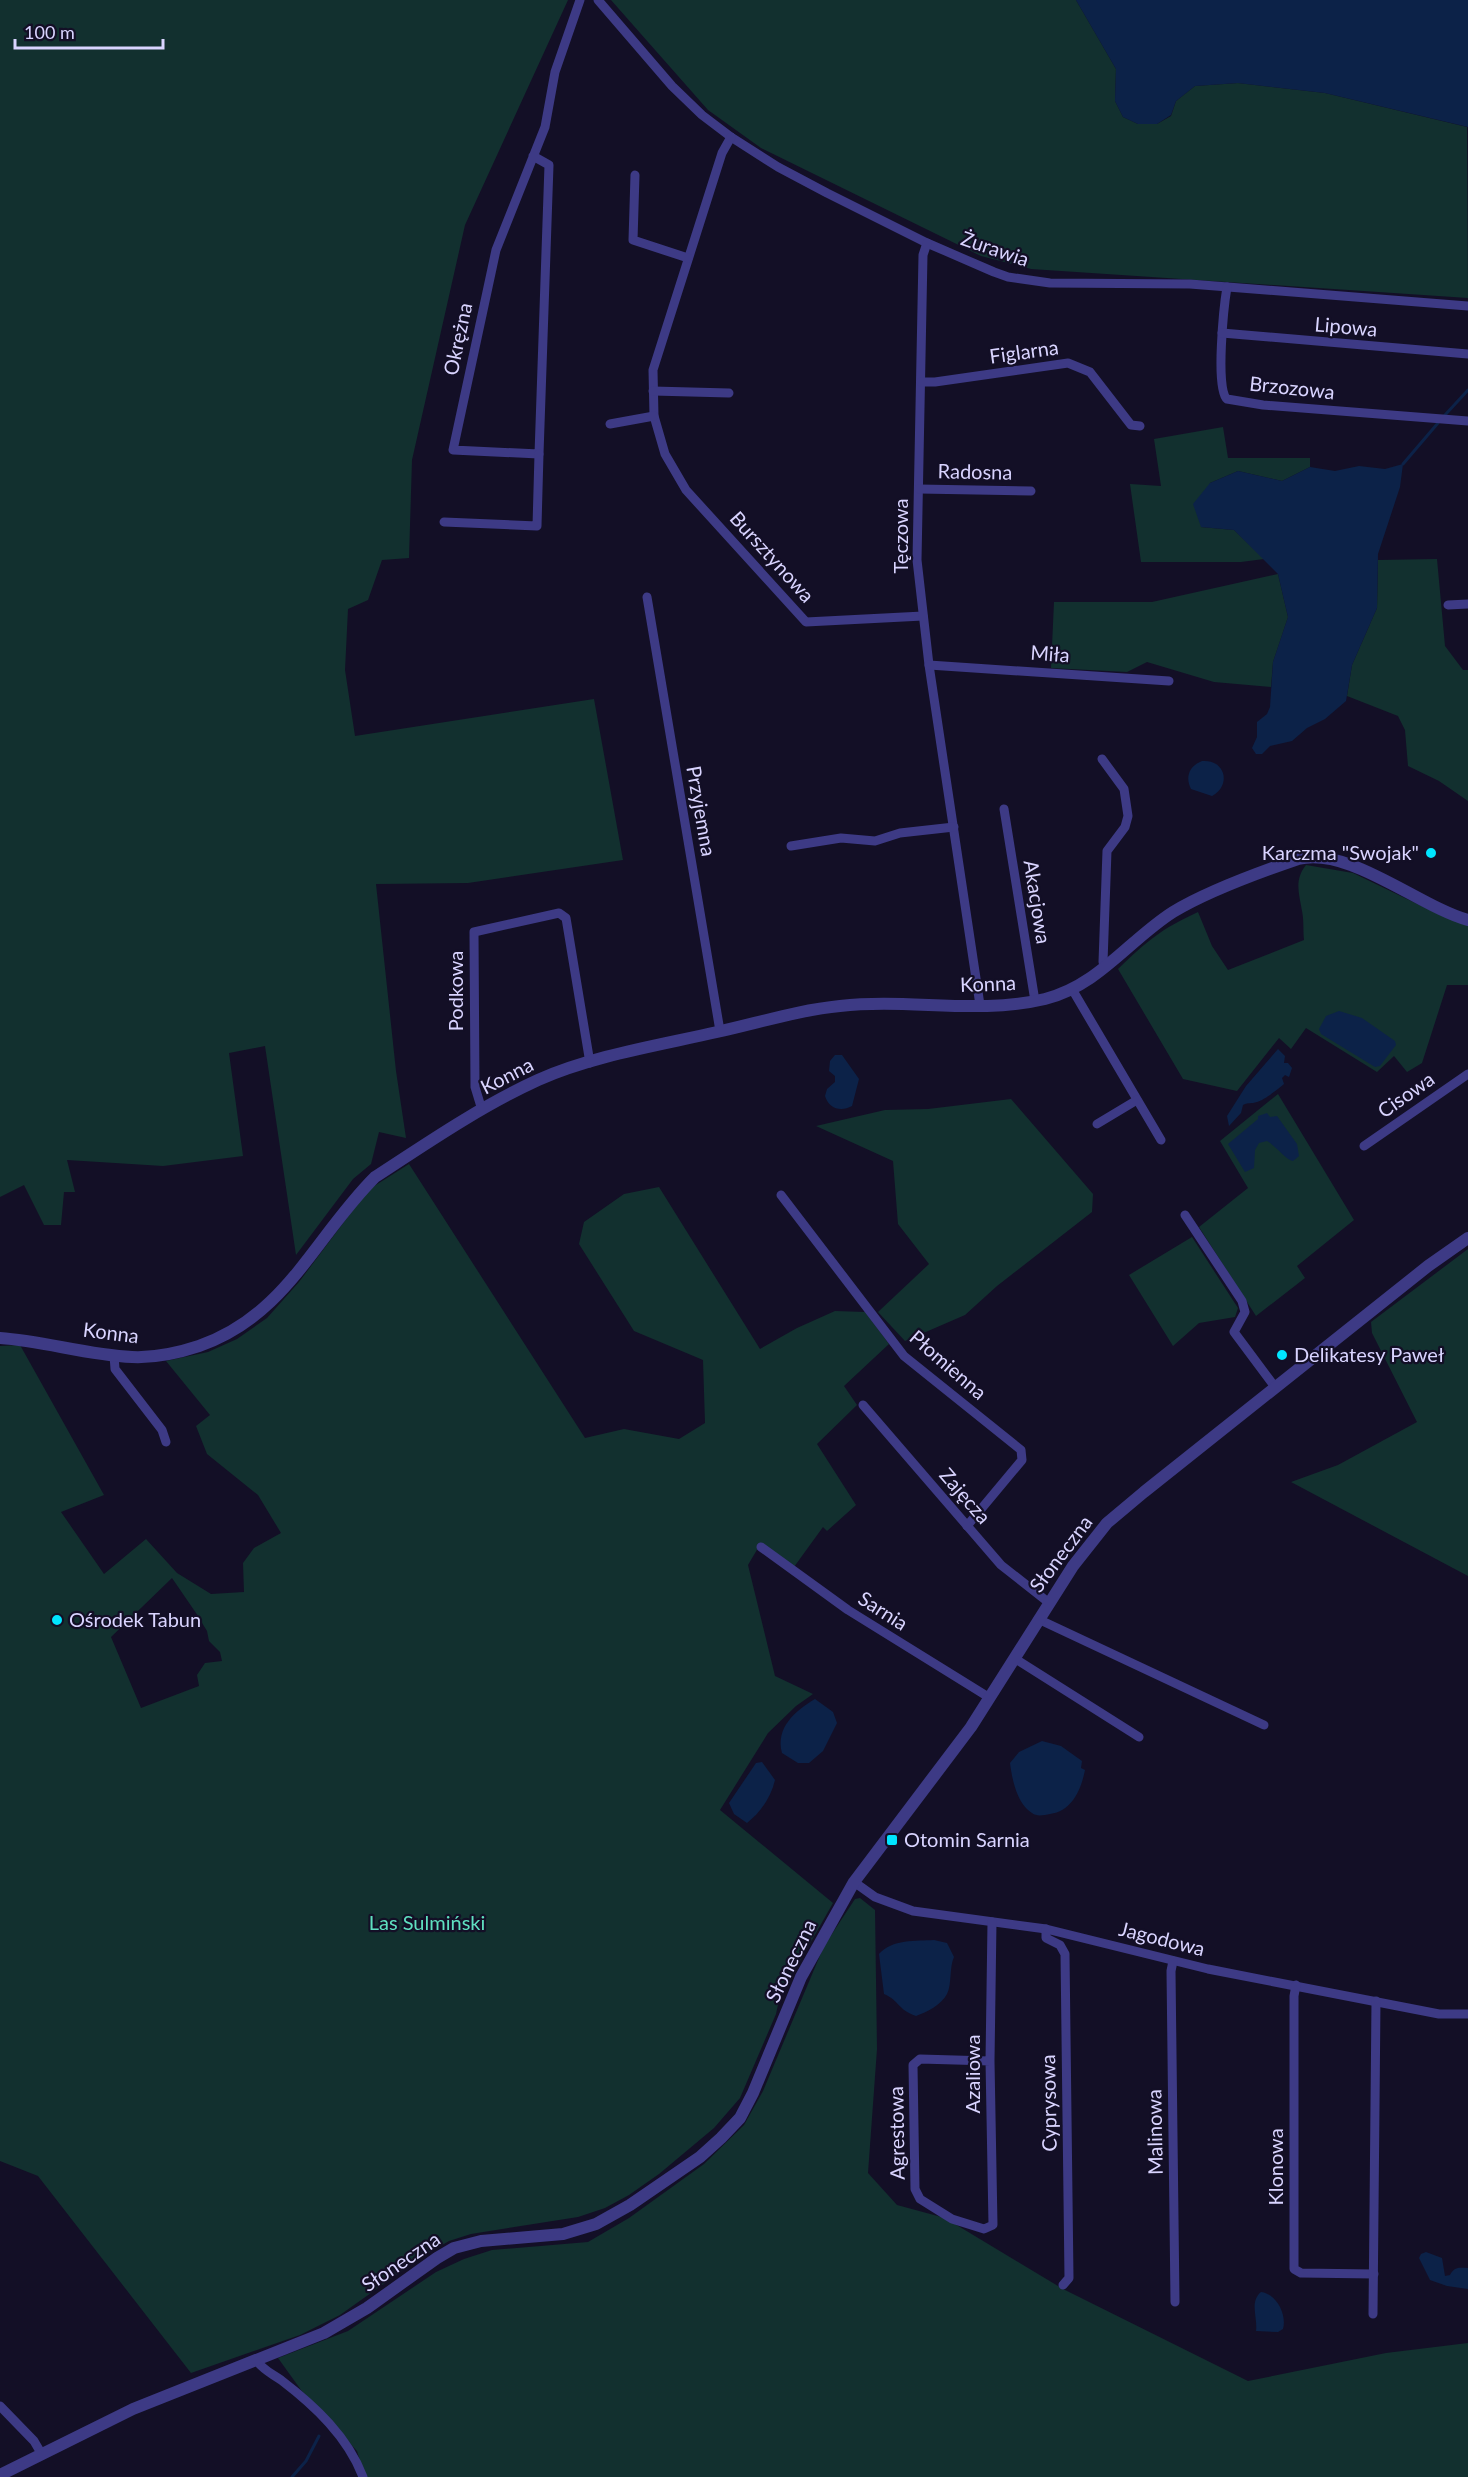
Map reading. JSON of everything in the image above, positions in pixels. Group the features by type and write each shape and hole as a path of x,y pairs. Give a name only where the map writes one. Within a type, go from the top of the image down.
{"street":[{"name":"Okrężna","path":"539,454 453,450 496,250 545,127 555,72 580,0"},
{"name":"Żurawia","path":"598,0 672,86 702,115 731,137 778,167 927,243 994,272 1031,281 1227,287 1468,306"},
{"name":"Bursztynowa","path":"731,137 722,153 653,370 654,416 665,454 686,490 806,622 923,616"},
{"path":"444,522 537,526 549,165 533,156"},
{"path":"635,175 633,240 688,258"},
{"name":"Tęczowa","path":"927,243 923,255 917,560 929,665 980,1005"},
{"name":"Brzozowa","path":"1227,287 1222,333 1221,387 1223,397 1263,405 1468,421"},
{"name":"Lipowa","path":"1222,333 1468,354"},
{"name":"Figlarna","path":"921,382 1068,363 1090,372 1131,425 1140,426"},
{"path":"653,391 729,393"},
{"path":"610,424 654,416"},
{"name":"Radosna","path":"919,489 1031,491"},
{"name":"Przyjemna","path":"647,597 720,1031"},
{"path":"1448,605 1468,604"},
{"name":"Miła","path":"929,665 1169,681"},
{"path":"1102,759 1124,789 1128,816 1125,827 1107,851 1103,962 1108,966"},
{"name":"Akacjowa","path":"1004,809 1035,1000"},
{"path":"790,846 841,838 875,841 900,833 954,827"},
{"name":"Konna","path":"0,1338 114,1355 149,1357 192,1348 216,1340 248,1322 272,1302 292,1280 361,1191 375,1178 482,1110 538,1080 590,1063 720,1031 838,1006 980,1005 1035,1000 1071,989 1108,966 1144,935 1180,909 1205,896 1306,857 1325,858 1359,868 1445,912 1468,920"},
{"name":"Podkowa","path":"482,1110 475,1088 474,932 559,913 566,918 590,1063"},
{"path":"1071,989 1161,1140"},
{"name":"Cisowa","path":"1364,1146 1468,1074"},
{"path":"1097,1124 1137,1100"},
{"name":"Płomienna","path":"781,1195 904,1356 1021,1450 1022,1460 967,1526"},
{"path":"1185,1215 1242,1301 1245,1312 1234,1332 1275,1387"},
{"name":"Słoneczna","path":"0,2475 133,2409 324,2333 367,2308 454,2248 481,2241 563,2234 586,2228 622,2210 700,2157 721,2138 743,2112 801,1977 854,1882 971,1727 1048,1602 1107,1523 1428,1266 1468,1238"},
{"path":"114,1355 115,1369 162,1430 166,1442"},
{"name":"Zajęcza","path":"863,1406 1001,1565 1048,1602"},
{"name":"Sarnia","path":"761,1547 848,1610 990,1698"},
{"path":"1038,1619 1264,1725"},
{"path":"1014,1658 1140,1737"},
{"name":"Jagodowa","path":"854,1882 875,1897 913,1911 1046,1929 1208,1970 1439,2014 1468,2014"},
{"name":"Azaliowa","path":"992,1922 990,2061 993,2225"},
{"name":"Cyprysowa","path":"1046,1929 1046,1938 1060,1946 1065,1953 1069,2278 1063,2285"},
{"name":"Malinowa","path":"1173,1961 1171,1983 1175,2302"},
{"name":"Klonowa","path":"1296,1985 1294,1996 1294,2269 1300,2273 1374,2274"},
{"path":"1373,2314 1377,2001"},
{"name":"Agrestowa","path":"990,2061 920,2059 914,2065 915,2188 920,2199 952,2218 984,2229 993,2225"},
{"path":"256,2360 262,2369 280,2380 321,2414 355,2456 363,2477"},
{"path":"0,2406 34,2441 41,2453"}],"green space":[{"path":"0,0 568,0 465,225 412,460 409,558 382,560 368,600 348,609 345,670 355,736 594,699 623,860 468,883 376,884 396,1071 406,1138 379,1132 371,1164 353,1179 296,1255 265,1046 229,1053 243,1156 163,1166 67,1160 75,1192 64,1192 61,1225 44,1225 24,1185 0,1197"},
{"path":"611,0 1076,0 1116,69 1115,101 1123,117 1138,124 1157,124 1171,116 1176,101 1195,86 1238,83 1325,93 1467,127 1468,298 1031,269 981,256 761,148 708,110"},
{"path":"1223,427 1228,458 1310,458 1310,467 1282,481 1238,471 1210,483 1201,527 1234,530 1264,559 1241,562 1141,562 1130,484 1161,486 1154,439"},
{"path":"1437,559 1445,646 1463,670 1468,670 1468,801 1439,781 1408,766 1405,730 1398,716 1347,696 1352,665 1377,608 1378,560"},
{"path":"1278,574 1288,617 1273,662 1271,687 1214,682 1147,662 1127,672 1051,668 1054,602 1152,602"},
{"path":"1306,865 1353,873 1438,914 1468,924 1468,985 1447,985 1422,1063 1407,1072 1394,1056 1377,1072 1306,1028 1291,1049 1279,1038 1237,1091 1183,1079 1118,969 1155,936 1198,912 1212,946 1228,970 1304,940 1298,887 1300,876"},
{"path":"1278,1094 1354,1220 1297,1266 1305,1278 1256,1316 1199,1227 1248,1188 1220,1141"},
{"path":"1011,1099 1093,1194 1092,1212 997,1286 965,1315 905,1341 878,1312 929,1264 898,1224 893,1161 816,1126 885,1110 928,1109"},
{"name":"Las Sulmiński","path":"409,1164 585,1438 624,1429 679,1439 705,1423 703,1360 634,1331 579,1244 584,1222 624,1194 659,1187 760,1349 797,1328 835,1311 865,1312 889,1344 844,1386 857,1405 817,1444 856,1505 827,1531 823,1527 794,1567 758,1548 748,1565 775,1676 813,1694 796,1706 768,1733 720,1810 833,1903 795,1970 782,1986 776,2014 740,2098 714,2128 659,2174 605,2208 578,2217 471,2234 449,2241 423,2256 340,2315 300,2335 191,2373 38,2176 0,2161 0,1346 20,1345 104,1495 61,1512 104,1574 146,1539 177,1573 211,1594 244,1592 243,1563 254,1548 281,1533 258,1495 207,1454 196,1426 210,1415 166,1361 208,1352 237,1339 267,1318 299,1282 368,1190","holes":["172,1578 207,1631 209,1641 220,1652 222,1661 205,1663 197,1675 199,1686 141,1708 111,1637"]},
{"path":"1192,1237 1238,1308 1235,1317 1199,1323 1173,1346 1129,1275"},
{"path":"1468,1249 1468,1576 1291,1482 1338,1465 1417,1422 1372,1333 1371,1322"},
{"path":"860,1898 875,1910 877,2049 868,2173 897,2205 945,2218 1063,2289 1248,2381 1386,2353 1468,2343 1468,2477 365,2477 357,2451 301,2390 278,2358 348,2331 436,2272 464,2259 492,2250 588,2242 629,2218 704,2164 744,2125 763,2091 824,1946 855,1899"}],"water":[{"path":"1076,0 1468,0 1468,127 1325,93 1238,83 1195,86 1176,101 1171,115 1157,124 1138,124 1123,117 1115,101 1116,69"},
{"path":"1403,464 1400,487 1378,554 1377,608 1352,665 1346,701 1325,719 1307,728 1292,741 1270,746 1262,754 1256,754 1252,748 1257,737 1257,722 1267,714 1270,707 1273,662 1288,617 1278,574 1234,530 1201,527 1193,504 1210,483 1238,471 1282,481 1310,467 1335,471 1359,466 1385,469"},
{"path":"1202,761 1216,764 1221,768 1223,774 1222,786 1212,796 1191,789 1189,785 1189,772"},
{"path":"1339,1011 1362,1018 1395,1041 1396,1045 1380,1066 1375,1067 1321,1034 1319,1029 1326,1016"},
{"path":"1278,1049 1285,1056 1284,1063 1288,1063 1292,1068 1289,1077 1285,1075 1282,1078 1284,1084 1267,1097 1243,1105 1241,1113 1229,1126 1227,1116 1246,1086"},
{"path":"835,1055 842,1055 859,1079 852,1106 844,1109 829,1104 825,1096 827,1089 835,1082 835,1076 829,1071 830,1061"},
{"path":"1267,1113 1270,1117 1277,1116 1297,1144 1299,1156 1293,1161 1267,1141 1259,1143 1255,1150 1254,1168 1245,1172 1228,1144 1258,1119 1258,1116"},
{"path":"815,1699 833,1712 837,1723 823,1751 809,1763 798,1763 782,1753 781,1736 788,1721"},
{"path":"1042,1741 1061,1746 1082,1761 1081,1768 1085,1770 1078,1792 1070,1804 1058,1812 1038,1815 1027,1809 1019,1797 1010,1763 1019,1752"},
{"path":"762,1762 775,1780 765,1804 747,1823 734,1814 729,1803 756,1763"},
{"path":"934,1940 947,1943 954,1957 949,1990 937,2005 916,2016 884,1994 879,1954 897,1943"},
{"path":"1426,2252 1442,2258 1445,2276 1458,2268 1468,2268 1468,2289 1447,2286 1430,2280 1419,2258"},
{"path":"1261,2292 1272,2297 1282,2312 1283,2329 1278,2332 1256,2331 1255,2300"}],"waterway":[{"path":"1445,415 1468,390"},
{"path":"1403,464 1438,423"},
{"path":"292,2477 306,2461 319,2436"}],"place":[{"name":"Karczma \"Swojak\"","path":"1431,853"},
{"name":"Delikatesy Paweł","path":"1282,1355"},
{"name":"Ośrodek Tabun","path":"57,1620"},
{"name":"Otomin Sarnia","path":"892,1840"}]}
